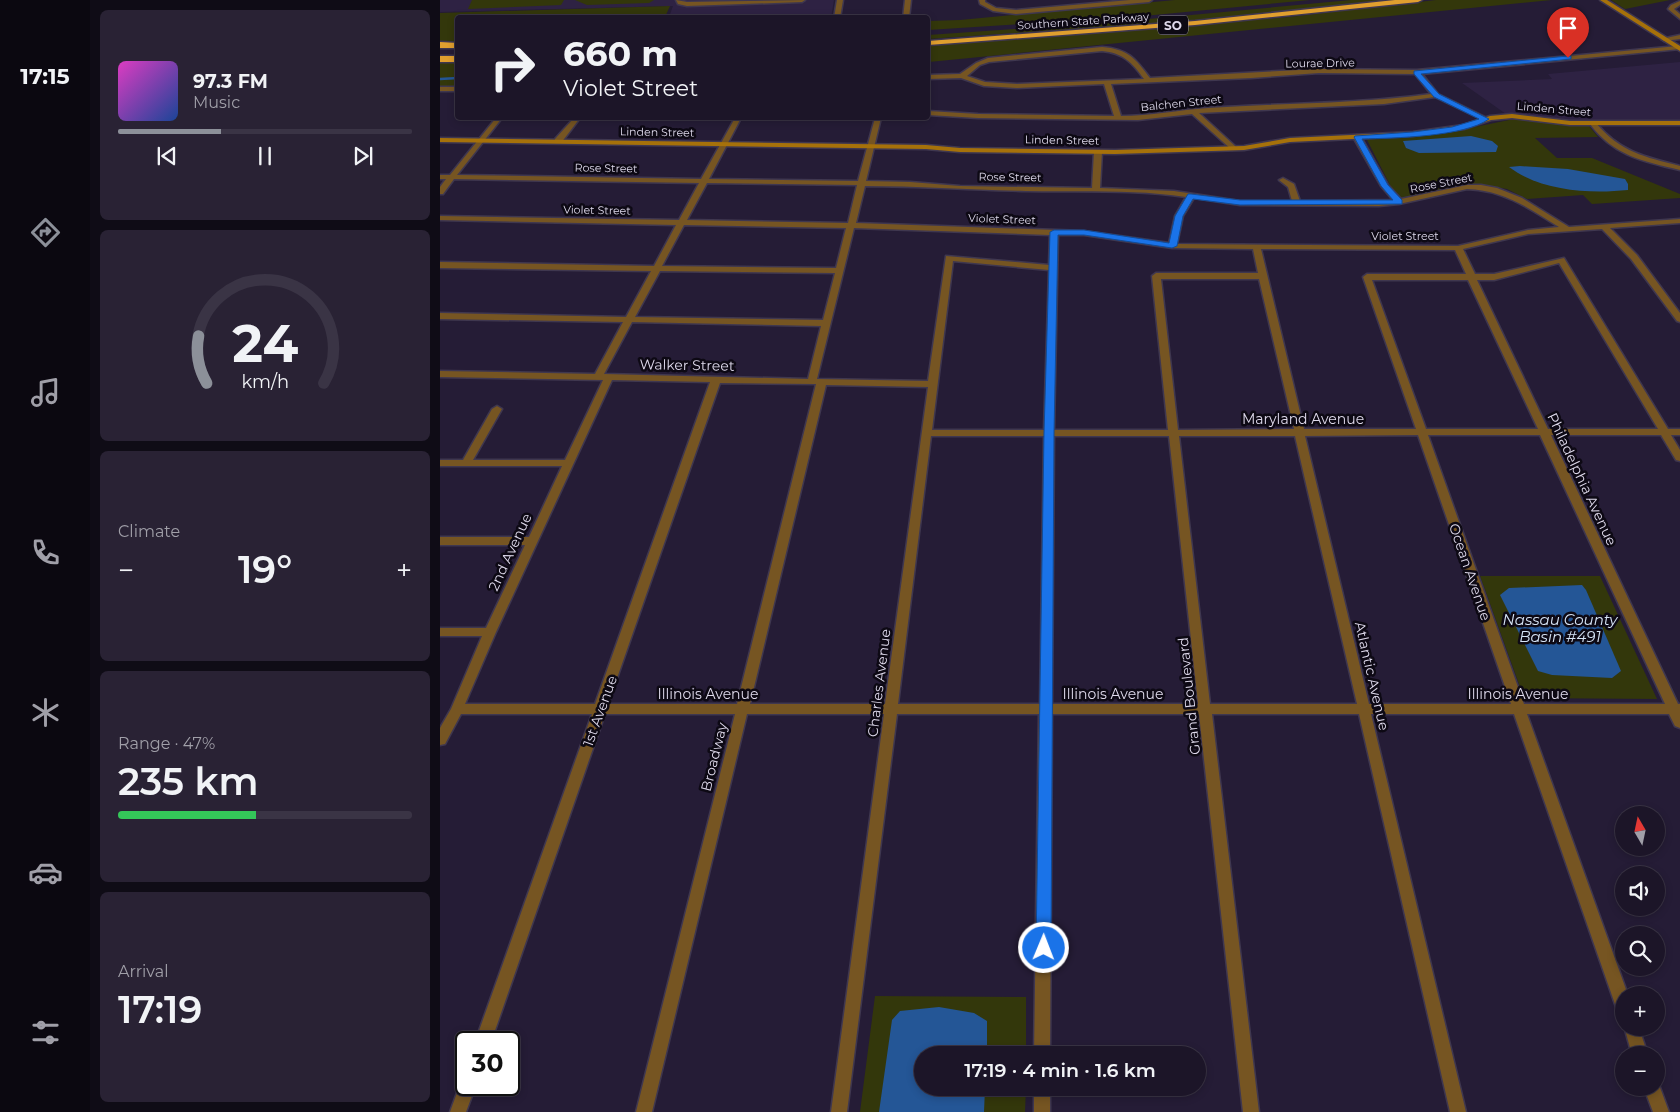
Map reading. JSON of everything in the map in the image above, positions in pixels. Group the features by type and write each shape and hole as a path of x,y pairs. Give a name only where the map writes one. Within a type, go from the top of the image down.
{"highway":[{"name":"Southern State Parkway","path":"935,33 1122,20 1339,0"},
{"name":"Southern State Parkway","path":"930,43 1195,24 1418,0"},
{"path":"440,45 455,48"},
{"path":"440,50 455,48"},
{"path":"440,59 455,59"}],"street":[{"path":"680,0 680,3 687,4 802,0"},
{"path":"837,15 840,0"},
{"path":"906,15 908,0"},
{"path":"982,0 982,3 990,8 1008,12 1149,0"},
{"path":"1603,0 1679,48"},
{"path":"1680,3 1672,8 1673,13 1680,17"},
{"path":"1664,39 1680,37"},
{"name":"Lourae Drive","path":"962,76 984,84 1002,86 1319,71 1416,72 1679,48"},
{"path":"930,77 962,76 978,64 988,60 1102,49 1116,50 1127,54 1148,80"},
{"path":"1416,72 1436,96 1485,119"},
{"path":"1107,82 1118,118"},
{"path":"441,90 455,89"},
{"name":"Balchen Street","path":"930,113 978,116 1156,118 1193,111 1378,102 1436,96"},
{"path":"1193,111 1232,148"},
{"name":"Linden Street","path":"440,140 871,146 1098,152 1250,147 1290,140 1413,134 1453,129 1485,119 1512,116 1570,123 1680,123"},
{"path":"440,192 497,120"},
{"path":"558,141 575,120"},
{"name":"2nd Avenue","path":"440,739 457,709 490,632 568,463 628,319 737,120"},
{"name":"Broadway","path":"644,1112 743,709 817,381 826,323 878,120"},
{"path":"1594,124 1616,146 1680,168"},
{"path":"1357,137 1385,186 1399,202"},
{"path":"1096,190 1098,152"},
{"name":"Rose Street","path":"440,177 1150,191 1240,203 1399,202 1467,187 1489,188 1512,195 1567,229"},
{"path":"1282,180 1291,186 1297,203"},
{"path":"1172,246 1179,216 1191,196"},
{"name":"Violet Street","path":"440,218 851,225 1084,233 1172,246 1458,248 1528,232 1680,221"},
{"path":"1604,227 1634,257 1680,319"},
{"path":"1042,1046 1049,433 1054,232"},
{"name":"Atlantic Avenue","path":"1256,246 1458,1112"},
{"name":"Philadelphia Avenue","path":"1458,248 1543,432 1677,709 1680,723"},
{"name":"Charles Avenue","path":"840,1112 949,258 1053,268"},
{"path":"1471,277 1494,277 1561,260 1680,458"},
{"path":"440,265 839,271"},
{"name":"Grand Boulevard","path":"1252,1112 1238,1006 1156,276 1263,276"},
{"name":"Ocean Avenue","path":"1471,277 1368,277 1616,986"},
{"path":"440,316 826,323"},
{"name":"Walker Street","path":"440,374 933,384"},
{"name":"1st Avenue","path":"487,1031 716,379"},
{"path":"466,463 497,408"},
{"name":"Maryland Avenue","path":"927,434 1680,432"},
{"path":"440,463 568,463"},
{"path":"440,541 532,542"},
{"path":"440,632 490,632"},
{"name":"Illinois Avenue","path":"457,709 1677,709"},
{"path":"458,1112 464,1096"},
{"path":"1042,1096 1042,1112"},
{"path":"1655,1096 1661,1112"}],"shaded area":[{"path":"440,0 834,0 832,15 670,15 673,6 440,12"},
{"path":"1680,62 1680,120 1570,121 1539,116 1506,114 1462,83 1552,79 1548,74"}],"green space":[{"path":"472,0 564,0 561,5 468,9"},
{"path":"575,0 654,0 649,3 587,5"},
{"path":"1175,0 1310,0 1133,17 930,30 930,21 960,20"},
{"path":"1351,0 1390,0 1203,20 930,39 930,35 1116,22"},
{"path":"1436,0 1552,0 930,62 930,45 1289,17"},
{"path":"1611,0 1670,0 1625,9"},
{"path":"670,6 666,15 455,15 455,43 440,43 440,13"},
{"path":"440,62 455,62 455,86 440,86"},
{"path":"1514,119 1589,126 1598,137 1535,138 1557,158 1592,158 1680,194 1680,198 1592,204 1583,195 1527,199 1507,189 1476,184 1403,199 1392,189 1366,138 1440,134"},
{"path":"1480,576 1600,576 1657,699 1524,698"},
{"path":"875,996 1026,997 1026,1046 914,1046 914,1096 1026,1096 1025,1112 860,1112"}],"water":[{"path":"1471,136 1492,141 1498,146 1496,152 1419,153 1406,148 1403,141"},
{"path":"1509,167 1568,169 1625,179 1628,184 1628,190 1582,191 1550,186 1522,175"},
{"name":"Nassau County Basin #491","path":"1582,585 1586,590 1621,671 1612,678 1552,675 1538,671 1500,595 1509,588"},
{"path":"939,1007 974,1013 987,1021 987,1046 914,1046 914,1096 985,1096 984,1112 879,1112 892,1020 900,1011"}],"waterway":[{"path":"440,79 455,78"}],"route":[{"path":"1044,948 1049,433 1054,232 1084,233 1172,246 1179,216 1191,196 1240,203 1378,204 1399,202 1388,191 1357,137 1413,134 1453,129 1485,119 1436,96 1416,72 1568,58"}]}
